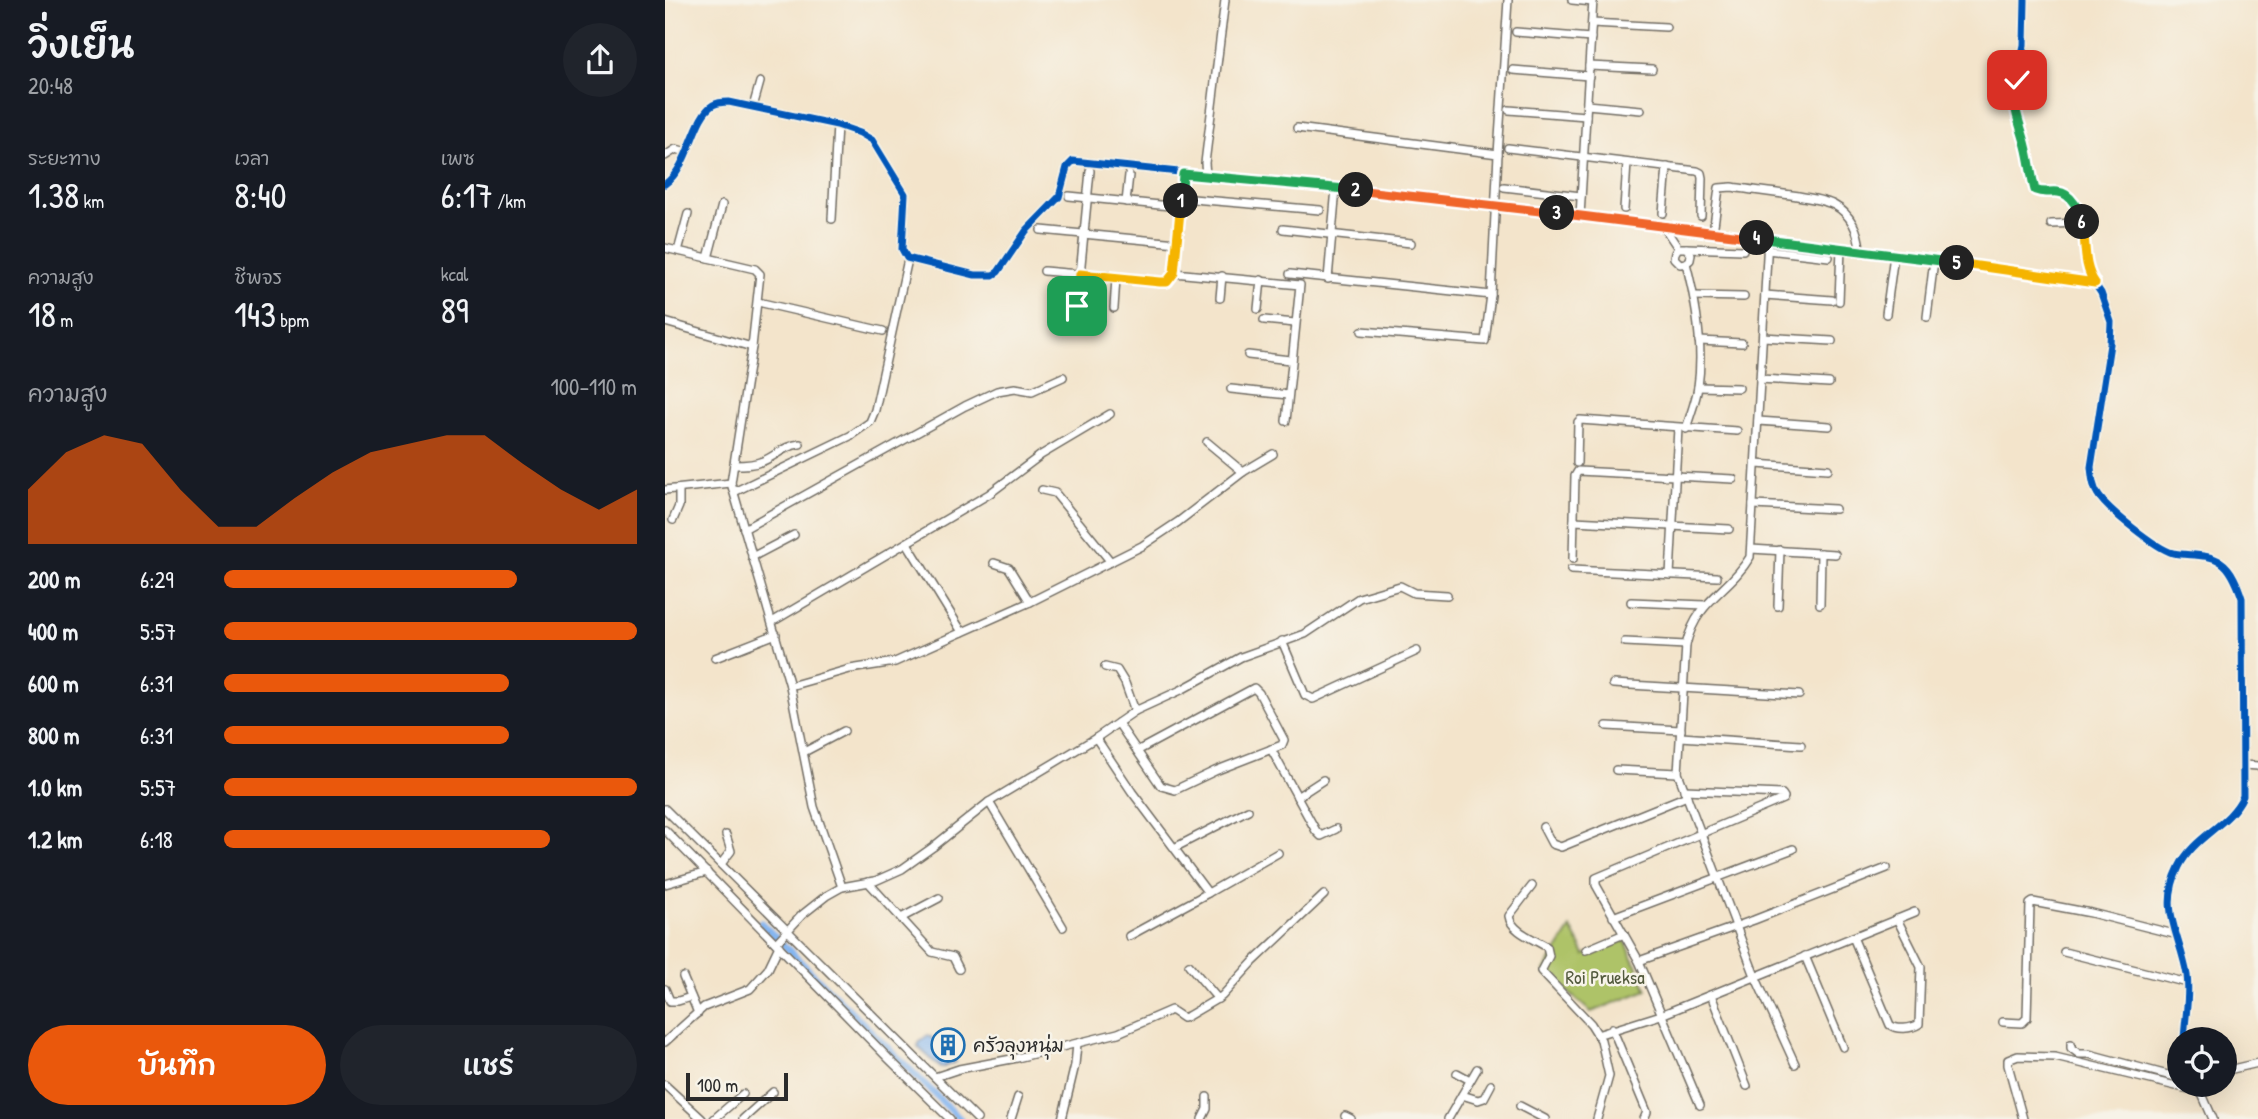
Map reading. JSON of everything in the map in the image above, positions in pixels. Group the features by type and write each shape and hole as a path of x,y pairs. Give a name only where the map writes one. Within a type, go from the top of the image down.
{"street":[{"path":"1206,175 1205,163 1225,0"},
{"path":"1362,331 1482,342 1486,338 1492,295 1508,0"},
{"path":"1573,0 1593,1 1580,216"},
{"path":"2025,0 2024,45 2014,91 2014,108 2035,190 2041,193 2061,192 2069,197 2080,215 2088,274 2107,307 2111,323 2091,467 2092,480 2105,504 2156,546 2173,553 2215,558 2224,564 2232,573 2242,598 2244,791 2230,817 2190,851 2180,866 2170,892 2174,933 2188,983 2185,1027"},
{"path":"1592,23 1666,27"},
{"path":"1516,32 1591,38"},
{"path":"1589,66 1652,69"},
{"path":"1513,70 1589,76"},
{"path":"753,107 760,82"},
{"path":"665,184 679,170 705,113 714,104 729,102 860,132 872,140 905,194 902,249 908,259 875,410 870,422 850,436 734,492"},
{"path":"1587,105 1641,110"},
{"path":"1509,110 1586,116"},
{"path":"832,219 837,125"},
{"path":"1297,128 1498,154"},
{"path":"1508,148 1701,173 1703,191 1700,216"},
{"path":"665,156 677,149 687,152"},
{"path":"908,259 975,275 993,275 998,272 1026,231 1059,197 1068,164 1073,161 1495,205 1860,250 2095,283"},
{"path":"1624,209 1627,163"},
{"path":"1663,213 1667,167"},
{"path":"1077,306 1090,171"},
{"path":"1044,271 1167,282 1174,273 1183,174"},
{"path":"1126,201 1129,176"},
{"path":"1504,187 1581,196"},
{"path":"1713,233 1719,188 1733,187 1830,202 1838,207 1857,230 1860,250"},
{"path":"1328,278 1336,188"},
{"path":"1069,196 1180,207"},
{"path":"1181,198 1320,210"},
{"path":"708,258 722,205"},
{"path":"678,251 688,214"},
{"path":"2052,224 2082,223"},
{"path":"1664,227 1682,248 1691,254 1690,260 1680,264 1674,258 1682,248"},
{"path":"1283,229 1411,243"},
{"path":"1041,230 1177,243"},
{"path":"1768,239 1750,559 1705,605 1692,625 1686,645 1678,773 1755,976 1795,1064"},
{"path":"665,248 755,269 761,274 731,483 790,686 814,807 842,887"},
{"path":"1682,248 1743,250"},
{"path":"1765,295 1836,300 1841,248"},
{"path":"1767,250 1829,257"},
{"path":"1886,314 1894,255"},
{"path":"1927,317 1934,260"},
{"path":"1670,575 1675,477 1682,428 1698,387 1699,341 1694,296 1686,263"},
{"path":"1174,273 1300,285 1290,360 1286,421"},
{"path":"1290,274 1492,295"},
{"path":"1220,298 1221,276"},
{"path":"1114,308 1117,278"},
{"path":"1258,309 1261,280"},
{"path":"1694,296 1744,297"},
{"path":"758,302 883,331"},
{"path":"1264,320 1294,323"},
{"path":"665,322 752,347"},
{"path":"1763,337 1832,341"},
{"path":"1699,341 1742,343"},
{"path":"1248,355 1290,360"},
{"path":"744,529 965,405 997,391 1016,388 1032,391 1063,377"},
{"path":"1760,379 1829,383"},
{"path":"1698,387 1739,388"},
{"path":"1231,389 1287,395"},
{"path":"772,622 989,495 1041,455 1109,414"},
{"path":"1577,463 1580,420 1738,431"},
{"path":"1758,421 1829,426"},
{"path":"1207,442 1243,472"},
{"path":"734,465 765,461 790,446 800,444"},
{"path":"790,686 850,669 895,662 1030,601 1160,535 1243,472 1273,454"},
{"path":"1756,464 1828,469"},
{"path":"1573,559 1575,476 1578,471 1733,479"},
{"path":"665,490 731,483"},
{"path":"673,520 679,506 679,489"},
{"path":"1042,490 1055,493 1111,562"},
{"path":"1753,505 1835,509"},
{"path":"1574,522 1729,529"},
{"path":"752,557 794,535"},
{"path":"907,543 963,632"},
{"path":"1751,549 1835,554"},
{"path":"1778,606 1780,550"},
{"path":"1820,604 1821,553"},
{"path":"994,563 1009,568 1030,601"},
{"path":"1571,570 1717,577"},
{"path":"665,1042 704,1007 750,989 768,970 778,944 802,915 842,887 868,882 902,869 989,802 1097,738 1135,711 1181,690 1241,657 1305,634 1359,598 1380,590 1400,586 1415,593 1447,595"},
{"path":"1632,602 1705,605"},
{"path":"715,658 776,634"},
{"path":"1282,641 1305,695 1313,699 1417,651"},
{"path":"1625,642 1686,645"},
{"path":"1105,667 1117,670 1135,711"},
{"path":"1613,684 1799,695"},
{"path":"1118,723 1137,751 1161,786 1175,790 1282,745 1285,740 1254,688 1137,751"},
{"path":"1607,726 1801,745"},
{"path":"804,752 844,731"},
{"path":"1097,738 1132,792 1208,893"},
{"path":"1272,749 1318,835 1336,829"},
{"path":"2244,765 2258,766"},
{"path":"1616,770 1678,773"},
{"path":"1297,797 1323,780"},
{"path":"1543,827 1552,844 1561,847 1686,793 1782,794 1784,797 1783,800 1596,878 1596,885 1639,961 1700,1105"},
{"path":"989,802 1063,926"},
{"path":"665,809 977,1119"},
{"path":"1176,847 1248,810"},
{"path":"665,830 950,1119"},
{"path":"720,864 731,851 726,835"},
{"path":"1613,917 1793,849"},
{"path":"1129,936 1278,853"},
{"path":"1639,961 1887,868"},
{"path":"665,884 707,872"},
{"path":"868,882 932,952 953,957 959,969"},
{"path":"1532,886 1509,916 1510,921 1513,926 1546,947 1549,956 1541,971 1591,1024 1599,1037 1609,1076 1597,1119"},
{"path":"935,1077 1123,1031 1171,1010 1183,1018 1188,1016 1218,999 1324,895"},
{"path":"901,918 939,898"},
{"path":"2003,1022 2022,1023 2027,1018 2030,904 2033,901 2174,933"},
{"path":"1599,1037 1661,1015 1915,912"},
{"path":"1853,937 1889,1025 1894,1028 1914,1027 1919,1024 1921,967 1897,919"},
{"path":"1586,950 1623,934"},
{"path":"2064,952 2188,983"},
{"path":"1805,956 1843,1047"},
{"path":"1189,965 1218,999"},
{"path":"683,977 698,1013"},
{"path":"665,989 670,1001 691,997"},
{"path":"1711,995 1747,1086"},
{"path":"1616,1030 1647,1112 1644,1119"},
{"path":"1062,1119 1075,1065 1077,1044"},
{"path":"2071,1044 2071,1048 2080,1054 2167,1075"},
{"path":"2023,1119 2008,1065 2012,1058 2018,1056 2055,1057 2167,1081"},
{"path":"2237,1068 2258,1063"},
{"path":"1447,1119 1477,1069"},
{"path":"1457,1073 1470,1080"},
{"path":"1462,1095 1478,1100 1484,1098 1491,1084"},
{"path":"665,1085 702,1119"},
{"path":"743,1119 773,1092"},
{"path":"714,1119 743,1094"},
{"path":"1011,1119 1018,1097"},
{"path":"1202,1119 1207,1109 1207,1097"},
{"path":"2204,1097 2213,1119"},
{"path":"1520,1106 1545,1119"}],"green space":[{"name":"Roi Prueksa","path":"1571,928 1585,955 1625,940 1647,990 1591,1012 1544,971"}],"water":[{"path":"928,1035 956,1062 941,1068 918,1047"}],"waterway":[{"path":"761,923 960,1119"}],"cycle path":[{"path":"2025,0 2024,45 2014,91 2014,108 2035,190 2041,193 2061,192 2069,197 2080,215 2088,274 2101,293 2111,322 2091,467 2094,487 2110,508 2165,550 2204,556 2221,562 2231,573 2242,598 2243,796 2229,815 2185,856 2173,882 2170,896 2172,921 2188,983 2185,1027"},
{"path":"665,184 680,166 706,111 715,104 729,102 837,125 872,140 905,194 902,249 907,258 975,275 993,275 998,272 1026,231 1059,197 1067,167 1073,161 1495,205 1860,250 2095,283"}],"place":[{"name":"ครัวลุงหนุ่ม","path":"948,1045"}],"route":[{"path":"1077,306 1080,274 1167,282 1174,273 1183,174 1495,205 1968,264 2095,283 2088,274 2080,215 2069,197 2061,192 2041,193 2035,190 2030,162 2014,108 2017,80"}]}
